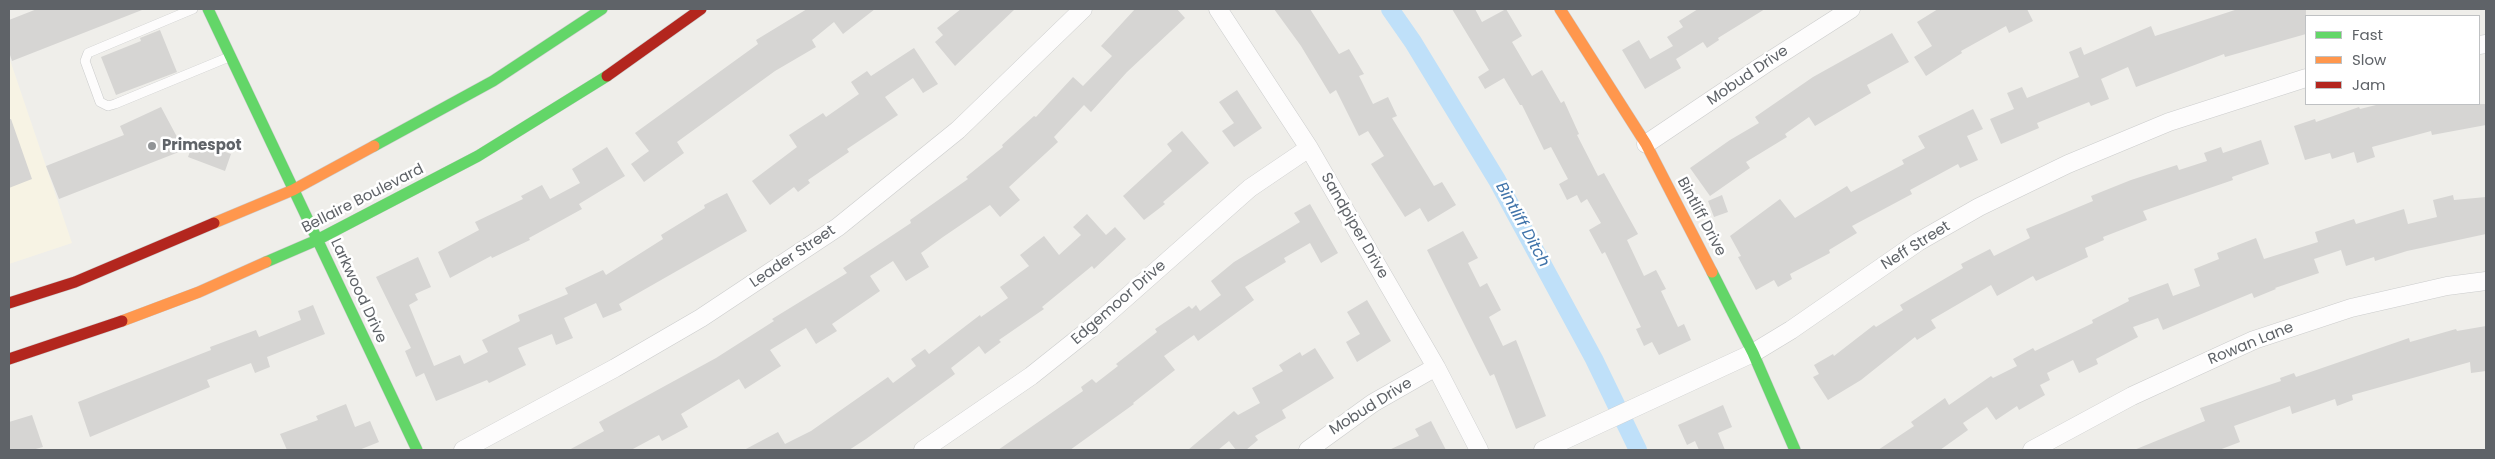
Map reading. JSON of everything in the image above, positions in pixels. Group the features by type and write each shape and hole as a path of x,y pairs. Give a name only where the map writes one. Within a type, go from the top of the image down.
{"main road":[{"name":"Larkwood Drive","path":"208,9 418,450"},
{"path":"9,303 75,282 293,190 493,81 602,9"},
{"name":"Bellaire Boulevard","path":"9,359 90,333 200,292 317,240 478,156 592,87 701,9"},
{"name":"Bintliff Drive","path":"1560,9 1646,144 1753,353 1795,450"}],"street":[{"name":"Leader Street","path":"463,450 574,392 693,323 838,227 958,130 1083,9"},
{"name":"Sandpiper Drive","path":"1218,9 1309,148 1436,367 1479,450"},
{"name":"Mobud Drive","path":"1646,144 1764,64 1851,9"},
{"name":"Neff Street","path":"1543,450 1753,353 1791,330 1918,242 1979,207 2068,164 2169,122 2305,78"},
{"name":"Edgemoor Drive","path":"923,450 1031,376 1095,325 1250,188 1309,148"},
{"name":"Rowan Lane","path":"2032,450 2132,396 2254,340 2351,308 2447,286 2486,281"},
{"name":"Mobud Drive","path":"1308,450 1373,403 1436,367"}],"lane":[{"path":"193,9 88,53 85,61 100,102 108,106 115,104 230,56"}],"shaded area":[{"path":"9,57 72,243 9,264"}],"building":[{"path":"37,9 142,10 12,61 9,52 9,20"},
{"path":"807,9 875,9 843,34 834,22 812,40 816,47 775,71 677,142 684,153 644,182 631,164 649,151 635,133 758,44 756,40"},
{"path":"961,9 1015,9 955,66 935,42 943,35 937,28"},
{"path":"1135,9 1177,9 1185,18 1127,72 1091,112 1084,105 1054,137 1058,142 1009,187 1020,200 1000,217 990,205 943,237 921,253 929,267 906,281 893,261 870,276 880,291 832,324 837,331 816,344 806,328 770,350 781,366 745,389 739,379 681,414 688,427 662,441 659,435 631,450 569,450 604,431 599,422 716,358 774,321 772,319 847,273 843,268 911,223 910,220 968,179 966,177 1003,147 1002,145 1034,116 1036,117 1073,77 1083,86 1112,56 1101,46"},
{"path":"1274,9 1310,9 1339,54 1349,49 1364,74 1359,76 1373,104 1388,97 1397,116 1392,118 1434,186 1442,182 1456,205 1428,222 1420,208 1405,217 1371,164 1384,156 1368,131 1359,136 1336,90 1330,94 1301,46"},
{"path":"1452,9 1475,9 1482,22 1506,9 1522,36 1512,42 1532,76 1542,70 1561,103 1564,101 1579,134 1577,135 1598,176 1604,173 1638,234 1627,240 1644,276 1656,270 1666,289 1661,291 1678,327 1684,324 1691,340 1659,355 1652,342 1644,346 1636,329 1641,327 1605,252 1602,254 1589,230 1601,223 1587,199 1581,203 1577,195 1567,200 1559,184 1568,179 1551,147 1544,150 1522,105 1520,105 1504,78 1485,89 1478,77 1489,70"},
{"path":"1698,9 1765,9 1718,38 1719,40 1707,48 1703,42 1676,59 1681,68 1645,89 1622,50 1639,40 1650,59 1673,46 1667,37 1683,27 1679,21"},
{"path":"1938,9 2027,9 2033,21 2009,33 2006,26 1961,51 1962,53 1926,76 1914,57 1932,46 1917,22"},
{"path":"2238,9 2306,9 2305,34 2225,57 2224,54 2136,87 2128,67 2101,79 2109,99 2091,106 2089,102 2037,123 2039,128 2001,144 1990,119 2014,109 2007,93 2022,87 2027,98 2079,77 2069,52 2081,47 2084,55 2151,26 2155,36"},
{"path":"160,30 177,72 116,95 101,57 141,41 140,38"},
{"path":"1892,33 1909,62 1867,85 1871,93 1815,126 1809,117 1785,134 1787,137 1746,162 1750,168 1710,196 1690,168 1730,140 1759,123 1755,117 1813,77"},
{"path":"914,48 938,84 923,93 913,78 885,97 898,115 847,149 849,152 808,180 810,183 798,192 794,187 770,205 752,181 797,147 789,135 823,113 826,117 859,94 851,82 867,71 871,76"},
{"path":"1237,90 1262,128 1234,147 1222,131 1234,123 1219,102"},
{"path":"2486,104 2486,125 2432,135 2431,131 2372,147 2375,157 2357,163 2354,152 2332,159 2330,153 2305,160 2294,126 2315,119 2316,122 2359,107 2360,109 2376,105"},
{"path":"161,107 184,150 59,199 46,166 124,135 120,126"},
{"path":"1973,109 1983,129 1967,136 1978,160 1960,168 1958,164 1910,190 1912,194 1852,226 1857,233 1829,250 1830,253 1790,274 1792,279 1778,287 1774,280 1756,290 1738,257 1741,256 1730,236 1780,199 1795,218 1847,186 1851,192 1904,164 1902,160 1925,148 1918,136"},
{"path":"9,119 11,119 32,179 9,188"},
{"path":"1182,131 1209,163 1163,202 1165,204 1144,220 1123,196 1172,151 1167,144"},
{"path":"2261,140 2269,164 2232,177 2233,180 2143,211 2147,220 2103,237 2104,240 2085,248 2088,257 2036,281 2033,276 1997,296 1991,285 1931,320 1936,328 1917,340 1915,337 1861,380 1828,400 1813,377 1819,374 1814,365 1833,354 1834,356 1874,325 1876,327 1903,310 1900,305 1963,268 1961,264 1990,249 1994,256 2030,238 2026,229 2093,201 2091,196 2131,180 2177,165 2179,170 2207,161 2204,153 2221,147 2223,153"},
{"path":"194,141 231,154 225,171 188,157"},
{"path":"607,147 625,176 579,204 582,209 529,238 530,240 492,258 491,256 450,278 438,252 479,230 475,222 523,199 521,196 542,185 550,199 580,183 572,169"},
{"path":"727,193 747,231 619,304 622,310 603,318 596,303 564,318 573,338 556,345 552,334 518,348 526,365 489,383 487,380 436,401 424,373 416,377 405,351 411,348 376,277 418,257 431,287 415,294 418,300 409,305 434,366 460,355 464,364 488,352 482,340 520,321 518,315 568,294 565,288 603,270 606,275 663,239 661,235 705,208 704,205"},
{"path":"1722,195 1728,212 1714,217 1708,201"},
{"path":"2453,195 2454,200 2486,197 2486,234 2407,251 2375,261 2374,257 2346,266 2341,250 2314,259 2319,273 2275,288 2254,298 2252,293 2163,330 2158,318 2133,327 2138,337 2096,359 2098,364 2079,373 2073,360 2047,373 2050,380 2040,385 2045,395 2019,410 2017,406 1996,420 1987,407 1963,423 1968,430 1940,450 1878,450 1914,426 1911,422 1945,398 1949,405 1991,376 1993,378 2017,366 2013,359 2033,348 2035,351 2093,323 2092,320 2129,301 2128,298 2168,283 2173,296 2200,286 2194,269 2219,259 2217,253 2256,238 2264,259 2318,242 2315,232 2354,219 2356,224 2404,209 2408,224 2437,217 2433,200"},
{"path":"1310,204 1338,253 1321,263 1310,243 1284,258 1286,262 1245,287 1254,300 1198,341 1194,335 1164,356 1175,370 1134,404 1070,450 998,450 1083,391 1081,387 1092,379 1096,383 1118,366 1116,364 1157,332 1155,329 1189,306 1192,309 1196,305 1200,311 1221,295 1211,281 1234,262 1300,222 1294,213"},
{"path":"1087,214 1106,235 1115,227 1126,239 1094,269 1092,266 1042,307 1044,309 999,340 1001,342 985,354 979,346 951,368 955,374 866,439 849,450 744,450 778,432 785,444 811,431 888,377 893,383 916,366 911,359 925,349 929,354 980,315 981,317 1008,298 1000,287 1029,266 1020,255 1044,236 1059,255 1081,235 1073,227"},
{"path":"1463,231 1478,258 1468,263 1480,287 1487,283 1501,310 1489,317 1503,346 1516,340 1546,416 1516,429 1494,374 1490,376 1427,250"},
{"path":"1367,300 1391,341 1357,362 1346,342 1360,334 1347,312"},
{"path":"313,305 325,334 267,357 270,367 255,373 251,363 207,380 210,387 90,437 78,402 211,350 210,347 256,330 259,337 301,320 298,311"},
{"path":"2486,326 2486,371 2471,373 2470,362 2352,395 2353,400 2337,406 2335,399 2292,414 2290,406 2234,426 2240,442 2219,450 2134,450 2205,421 2200,408 2281,381 2280,378 2294,373 2296,377 2409,338 2410,342 2456,329 2457,331"},
{"path":"1315,348 1334,378 1282,410 1286,418 1255,436 1258,440 1246,450 1236,450 1229,441 1218,450 1188,450 1234,411 1238,415 1260,403 1252,388 1283,371 1279,365 1300,352 1302,356"},
{"path":"346,404 355,427 370,421 379,442 359,450 287,450 280,434 318,420 316,416"},
{"path":"1723,405 1732,427 1718,433 1725,450 1699,450 1695,441 1687,445 1678,425"},
{"path":"32,415 43,447 32,450 9,450 9,422"},
{"path":"1431,421 1446,450 1389,450 1419,436 1415,429"}],"waterway":[{"name":"Bintliff Ditch","path":"1390,9 1413,42 1497,180 1594,359 1638,450"}],"traffic: fast":[{"path":"208,9 417,450"},
{"path":"374,146 493,81 602,9"},
{"path":"266,262 317,240 478,156 607,76"},
{"path":"1712,272 1753,353 1795,450"}],"traffic: slow":[{"path":"1560,9 1646,144 1712,272"},
{"path":"214,223 293,190 374,146"},
{"path":"122,321 199,292 266,262"}],"traffic: jam":[{"path":"607,76 701,9"},
{"path":"9,303 75,282 214,223"},
{"path":"9,359 122,321"}],"place":[{"name":"Primespot","path":"152,146"}]}
